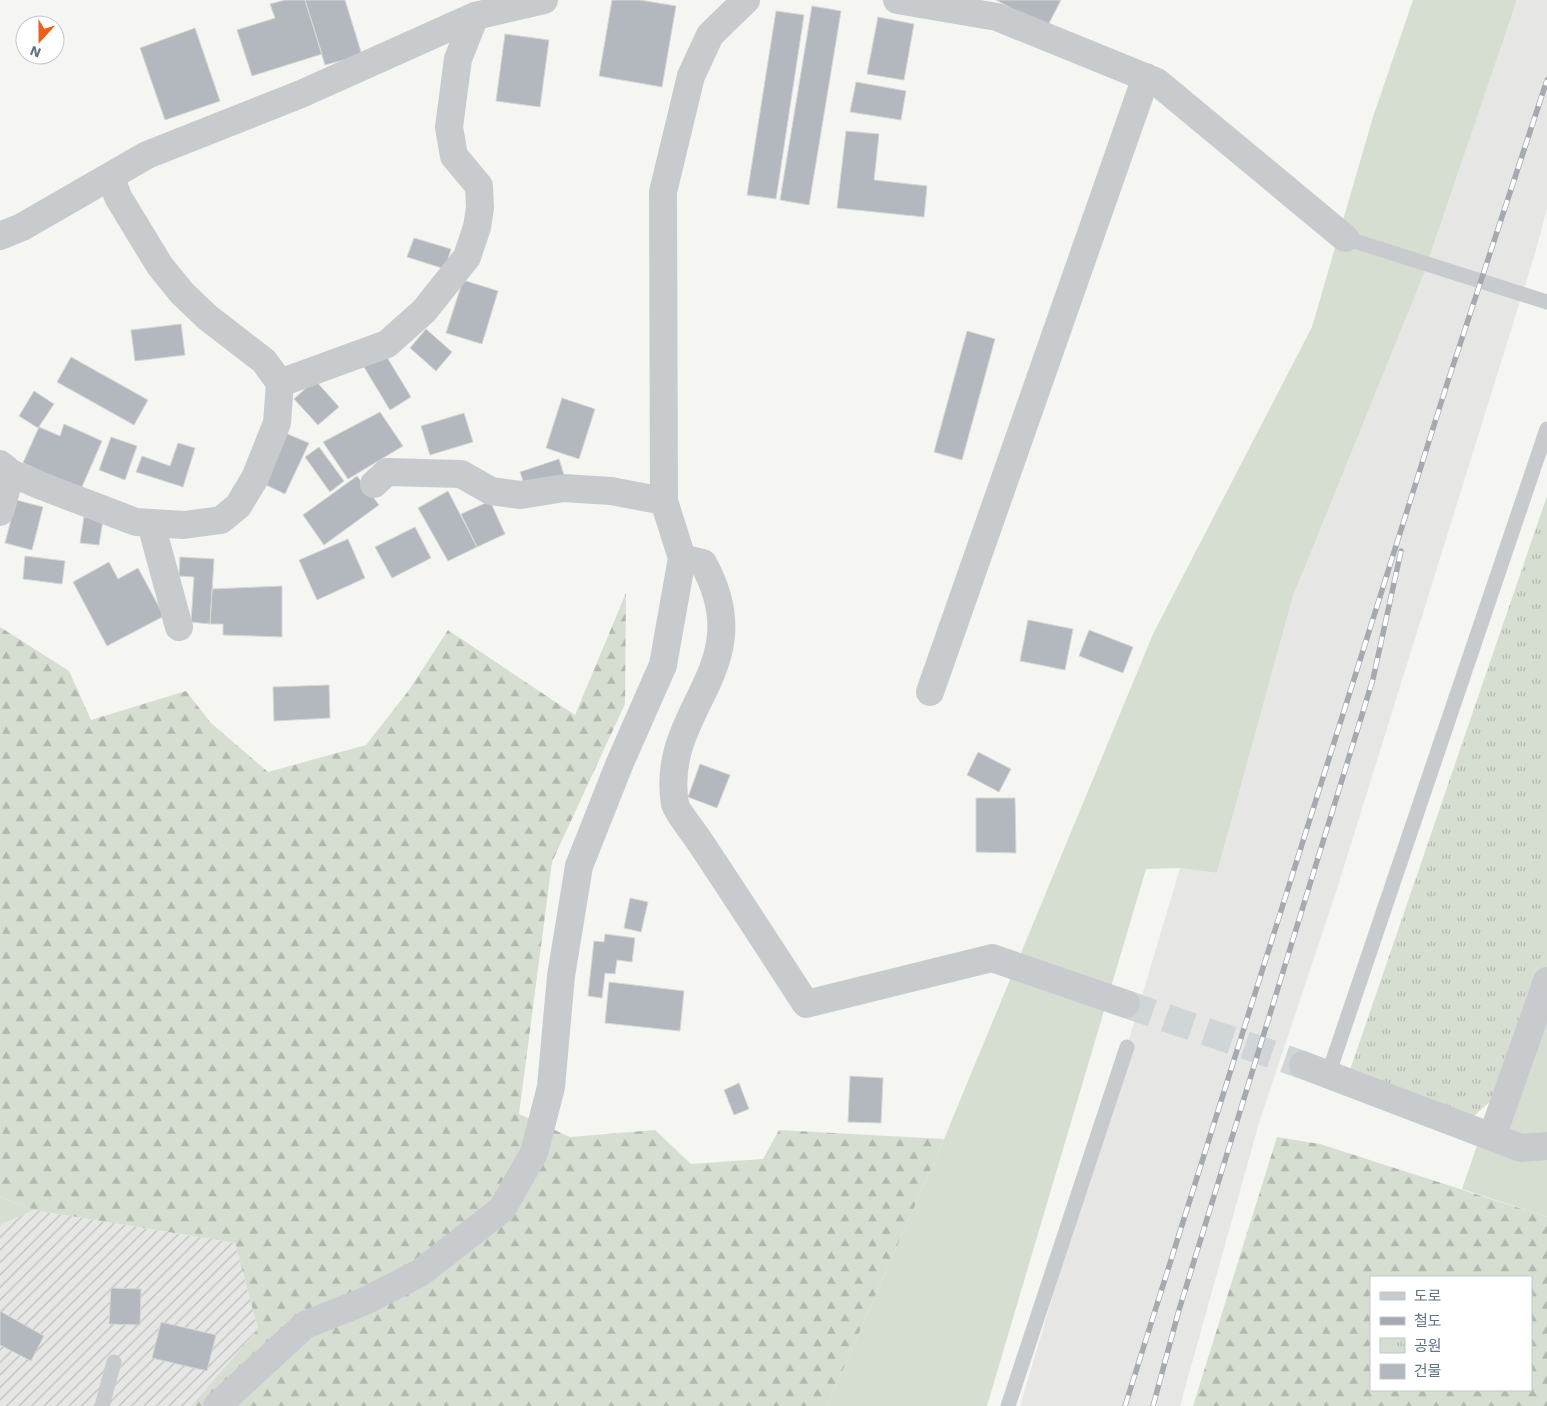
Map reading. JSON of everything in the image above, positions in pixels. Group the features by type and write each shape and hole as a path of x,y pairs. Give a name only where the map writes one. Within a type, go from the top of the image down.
{"street":[{"path":"217,1406 305,1325 366,1301 420,1273 502,1209 534,1153 551,1087 562,976 579,866 619,765 663,665 682,558 664,500 663,192 691,76 710,35 746,0"},
{"path":"897,0 997,18 1157,82 1345,238"},
{"path":"0,236 22,227 147,155 301,94 475,16 528,1"},
{"path":"280,383 387,344 424,311 467,257 477,227 480,208 478,186 454,156 449,127 458,59 475,16"},
{"path":"930,692 1146,77"},
{"path":"0,512 5,468 94,508 136,522 184,525 221,520 238,506 255,478 276,424 280,383 264,361 206,318 182,293 160,266 118,198 111,177"},
{"path":"374,484 387,472 461,474 490,490 522,495 564,488 611,490 664,500"},
{"path":"151,524 180,627"},
{"path":"682,558 704,563 712,578 721,608 722,636 718,659 680,739 675,764 675,806 806,1004 992,958 1126,1004"},
{"path":"1492,1138 1547,981"},
{"path":"1303,1065 1521,1148 1547,1146"}],"lane":[{"path":"1345,238 1547,302"},
{"path":"1328,1075 1547,428"},
{"path":"1008,1406 1127,1046"},
{"path":"102,1406 114,1362"}],"shaded area":[{"path":"1517,0 1547,0 1547,208 1536,250 1337,889 1259,1123 1180,1406 1020,1406 1180,868 1217,873 1293,596 1449,197"},
{"path":"34,1210 235,1243 258,1329 191,1406 0,1406 0,1225"}],"green space":[{"path":"1413,0 1517,0 1422,278 1293,596 1217,873 1180,868 1146,869 987,1406 827,1406 944,1139 1153,634 1312,327 1373,117"},
{"path":"1547,496 1547,946 1495,1097 1474,1116 1350,1070"},
{"path":"626,593 625,704 552,862 519,1114 570,1137 655,1130 691,1164 763,1159 779,1130 944,1139 827,1406 191,1406 258,1329 235,1243 34,1210 0,1197 0,627 69,671 91,720 186,691 211,723 268,772 366,745 409,690 448,630 575,715"},
{"path":"1547,944 1547,1217 1462,1189"},
{"path":"1277,1137 1320,1144 1547,1217 1547,1406 1193,1406"},
{"path":"0,1197 34,1210 0,1225"}],"building":[{"path":"285,0 305,0 322,54 252,76 237,30 275,18 270,4"},
{"path":"305,0 345,0 362,55 325,65"},
{"path":"612,0 640,0 676,6 662,87 599,76"},
{"path":"996,0 1061,0 1047,27"},
{"path":"812,6 841,11 809,205 780,200"},
{"path":"776,11 804,15 776,199 747,195"},
{"path":"878,17 914,24 904,80 867,74"},
{"path":"195,28 220,101 165,120 140,48"},
{"path":"505,34 549,40 540,107 496,101"},
{"path":"856,82 906,91 901,120 850,112"},
{"path":"846,131 879,134 874,180 927,186 924,217 837,208"},
{"path":"414,238 451,249 445,269 407,257"},
{"path":"463,280 498,291 482,344 446,333"},
{"path":"181,324 185,355 135,361 131,330"},
{"path":"426,329 452,352 436,371 410,348"},
{"path":"967,331 995,339 962,460 934,452"},
{"path":"385,354 411,397 390,410 364,367"},
{"path":"71,357 148,400 134,425 57,382"},
{"path":"315,380 339,407 318,425 294,399"},
{"path":"34,391 54,404 38,428 19,416"},
{"path":"562,398 595,409 579,459 546,448"},
{"path":"380,412 403,446 348,479 323,442"},
{"path":"464,413 473,442 430,455 421,426"},
{"path":"64,424 102,441 81,489 23,463 39,427 60,436"},
{"path":"285,433 309,443 285,494 262,483"},
{"path":"111,437 137,446 125,480 99,470"},
{"path":"178,443 195,448 183,487 136,472 142,456 170,466"},
{"path":"319,447 344,481 330,492 305,457"},
{"path":"559,459 564,475 525,487 520,472"},
{"path":"357,476 379,505 324,545 303,515"},
{"path":"448,491 477,547 448,561 418,508"},
{"path":"16,500 43,507 32,550 5,543"},
{"path":"490,501 505,534 477,547 461,514"},
{"path":"84,517 103,520 99,545 80,543"},
{"path":"415,527 431,558 392,578 375,547"},
{"path":"348,539 365,578 317,600 299,560"},
{"path":"25,556 65,561 62,584 23,579"},
{"path":"180,557 214,559 210,624 191,622 194,577 179,576"},
{"path":"109,562 118,579 138,568 164,616 107,646 73,582"},
{"path":"282,586 282,637 223,635 223,624 210,624 212,589"},
{"path":"1028,620 1073,629 1065,670 1020,661"},
{"path":"1089,630 1133,647 1123,673 1079,656"},
{"path":"329,685 330,718 274,721 273,687"},
{"path":"978,752 1011,769 999,792 967,775"},
{"path":"700,764 730,775 717,808 688,797"},
{"path":"976,798 1015,798 1016,853 976,852"},
{"path":"630,898 648,902 641,932 624,928"},
{"path":"605,934 635,938 632,962 617,960 615,974 605,973 602,998 588,996 594,941 604,942"},
{"path":"609,982 684,991 680,1031 605,1023"},
{"path":"850,1076 883,1078 881,1123 848,1122"},
{"path":"739,1083 749,1109 734,1115 724,1090"},
{"path":"111,1288 141,1289 140,1325 109,1324"},
{"path":"0,1311 44,1336 31,1361 0,1345"},
{"path":"161,1322 216,1335 207,1371 152,1358"}],"tunnel":[{"path":"1126,1004 1303,1065"}],"railway":[{"path":"1125,1406 1447,384 1547,80"},
{"path":"1153,1406 1179,1310 1373,679 1401,551"}]}
